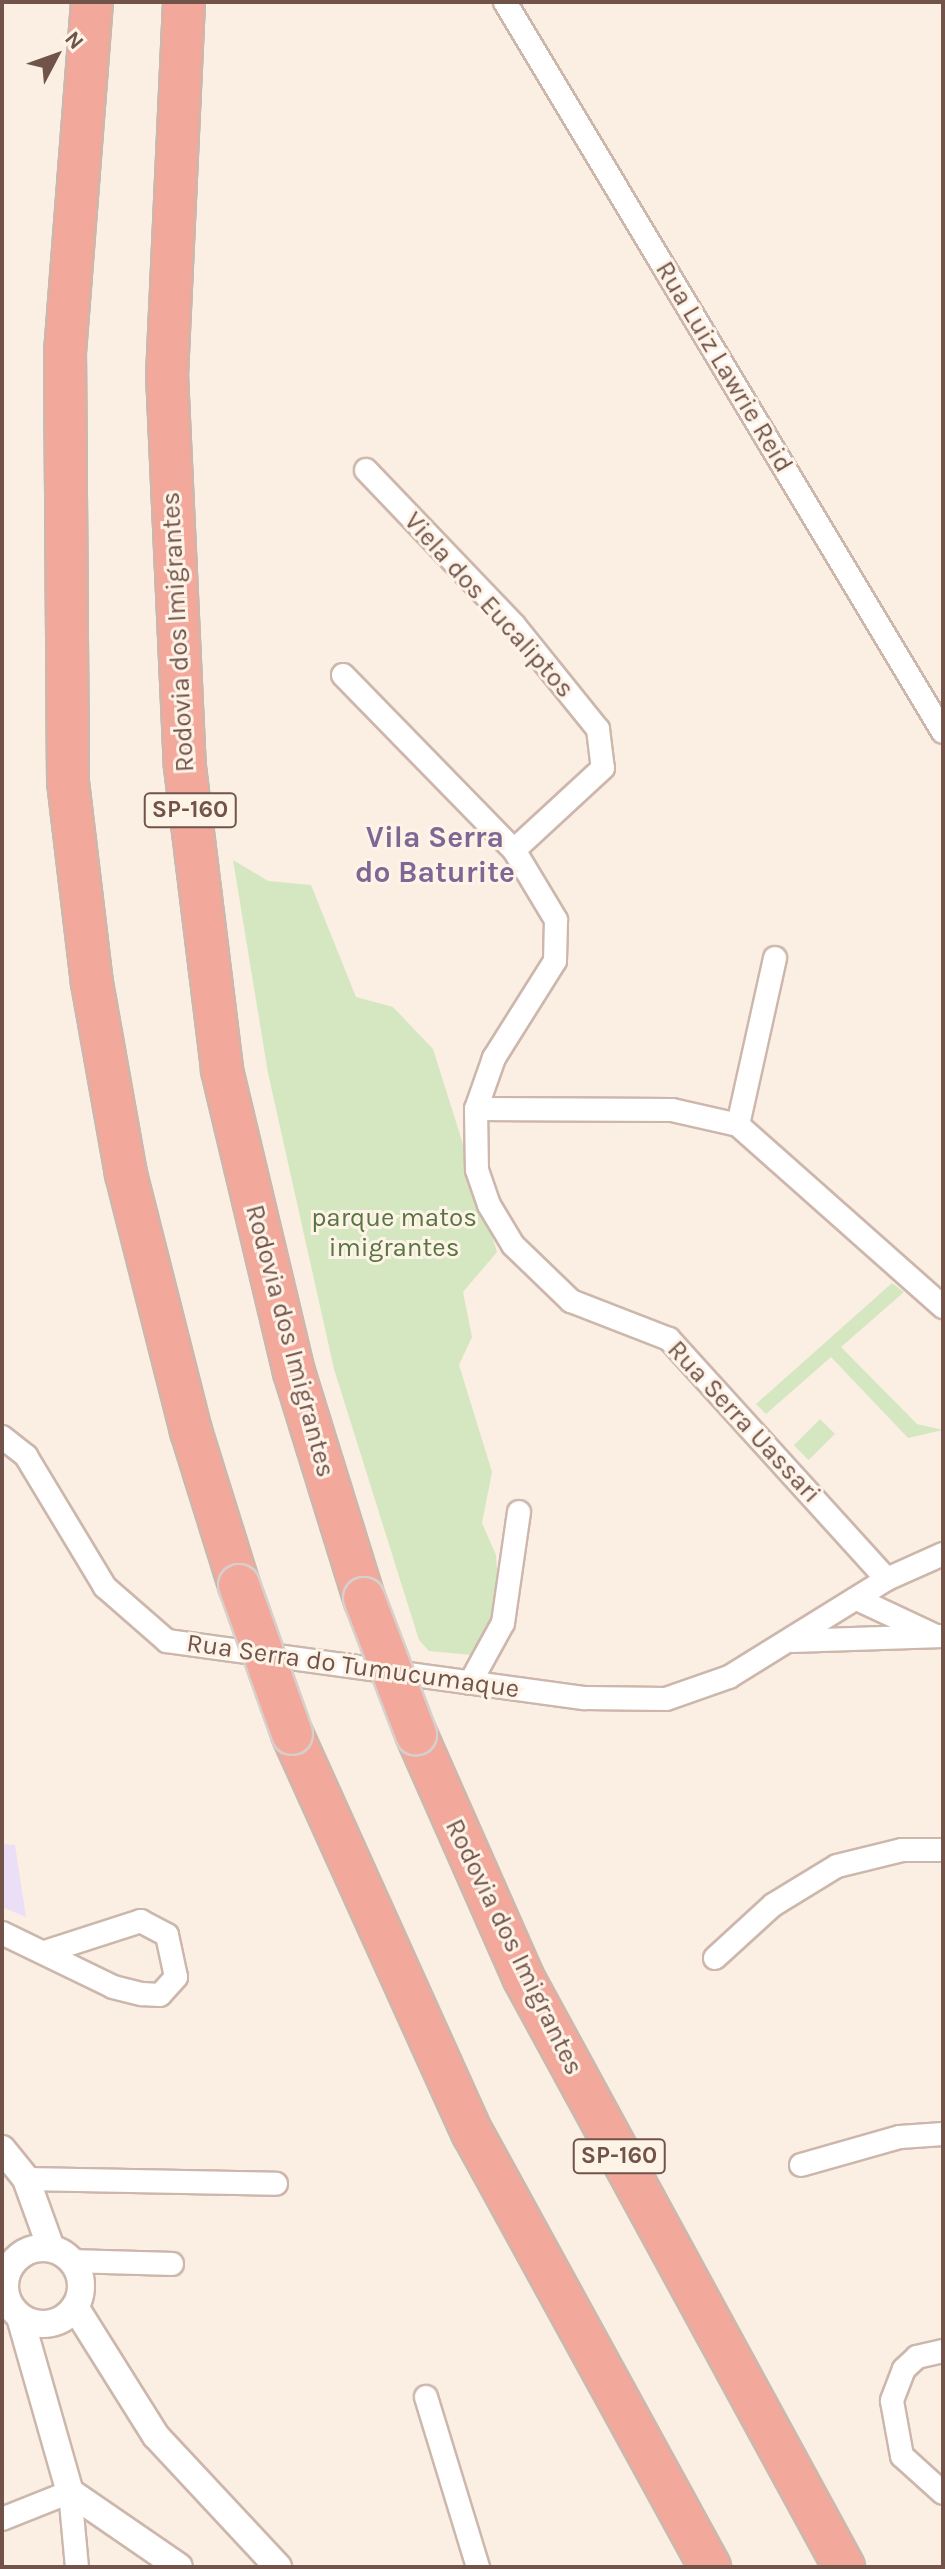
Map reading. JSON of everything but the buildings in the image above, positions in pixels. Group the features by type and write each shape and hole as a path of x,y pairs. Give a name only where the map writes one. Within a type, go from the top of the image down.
{"highway":[{"path":"92,2 65,350 68,782 92,983 126,1174 191,1431 239,1585 292,1734 473,2134 710,2567"},
{"name":"Rodovia dos Imigrantes","path":"184,2 167,374 185,767 222,1070 294,1372 364,1598 416,1734 523,1977 844,2567"}],"street":[{"name":"Rua Luiz Lawrie Reid","path":"505,2 943,732"},
{"name":"Viela dos Eucaliptos","path":"366,470 514,625 598,729 603,768 514,850"},
{"name":"Rua Serra Uassari","path":"343,675 514,850 556,920 557,949 539,996 494,1058 476,1109 477,1170 513,1245 571,1301 669,1339 887,1579"},
{"path":"738,1125 775,958"},
{"path":"476,1109 672,1110 738,1125 943,1307"},
{"name":"Rua Serra do Tumucumaque","path":"2,1437 26,1456 105,1587 167,1641 585,1698 666,1699 729,1677 792,1641 887,1579 943,1554"},
{"path":"470,1683 503,1623 519,1512"},
{"path":"857,1599 940,1636"},
{"path":"792,1641 940,1636"},
{"path":"715,1958 773,1905 837,1866 902,1850 943,1850"},
{"path":"2,1933 45,1952 142,1994 160,1995 176,1977 167,1935 141,1921 45,1952"},
{"path":"801,2165 874,2142 943,2134"},
{"path":"2,2149 26,2179 61,2254 81,2284 75,2307 55,2322 20,2317"},
{"path":"26,2179 276,2184"},
{"path":"77,2567 70,2492 20,2317 5,2294 4,2267 20,2254 61,2254 172,2264"},
{"path":"75,2307 156,2436 278,2567"},
{"path":"943,2351 917,2357 904,2369 892,2401 902,2456 943,2493"},
{"path":"426,2397 478,2567"},
{"path":"2,2519 70,2492"},
{"path":"70,2492 179,2567"}],"shaded area":[{"path":"2,1844 15,1845 26,1917 2,1907"}],"green space":[{"name":"parque matos imigrantes","path":"233,860 268,881 311,885 356,997 393,1007 433,1049 497,1252 463,1292 472,1337 459,1365 492,1472 482,1523 496,1555 498,1586 495,1629 472,1655 429,1651 419,1640 334,1369 268,1073"},
{"path":"892,1283 904,1292 841,1347 917,1424 943,1430 908,1438 831,1357 766,1414 756,1404"},
{"path":"820,1419 835,1434 809,1460 794,1445"}],"district":[{"name":"Vila Serra do Baturite","path":"435,854"}]}
